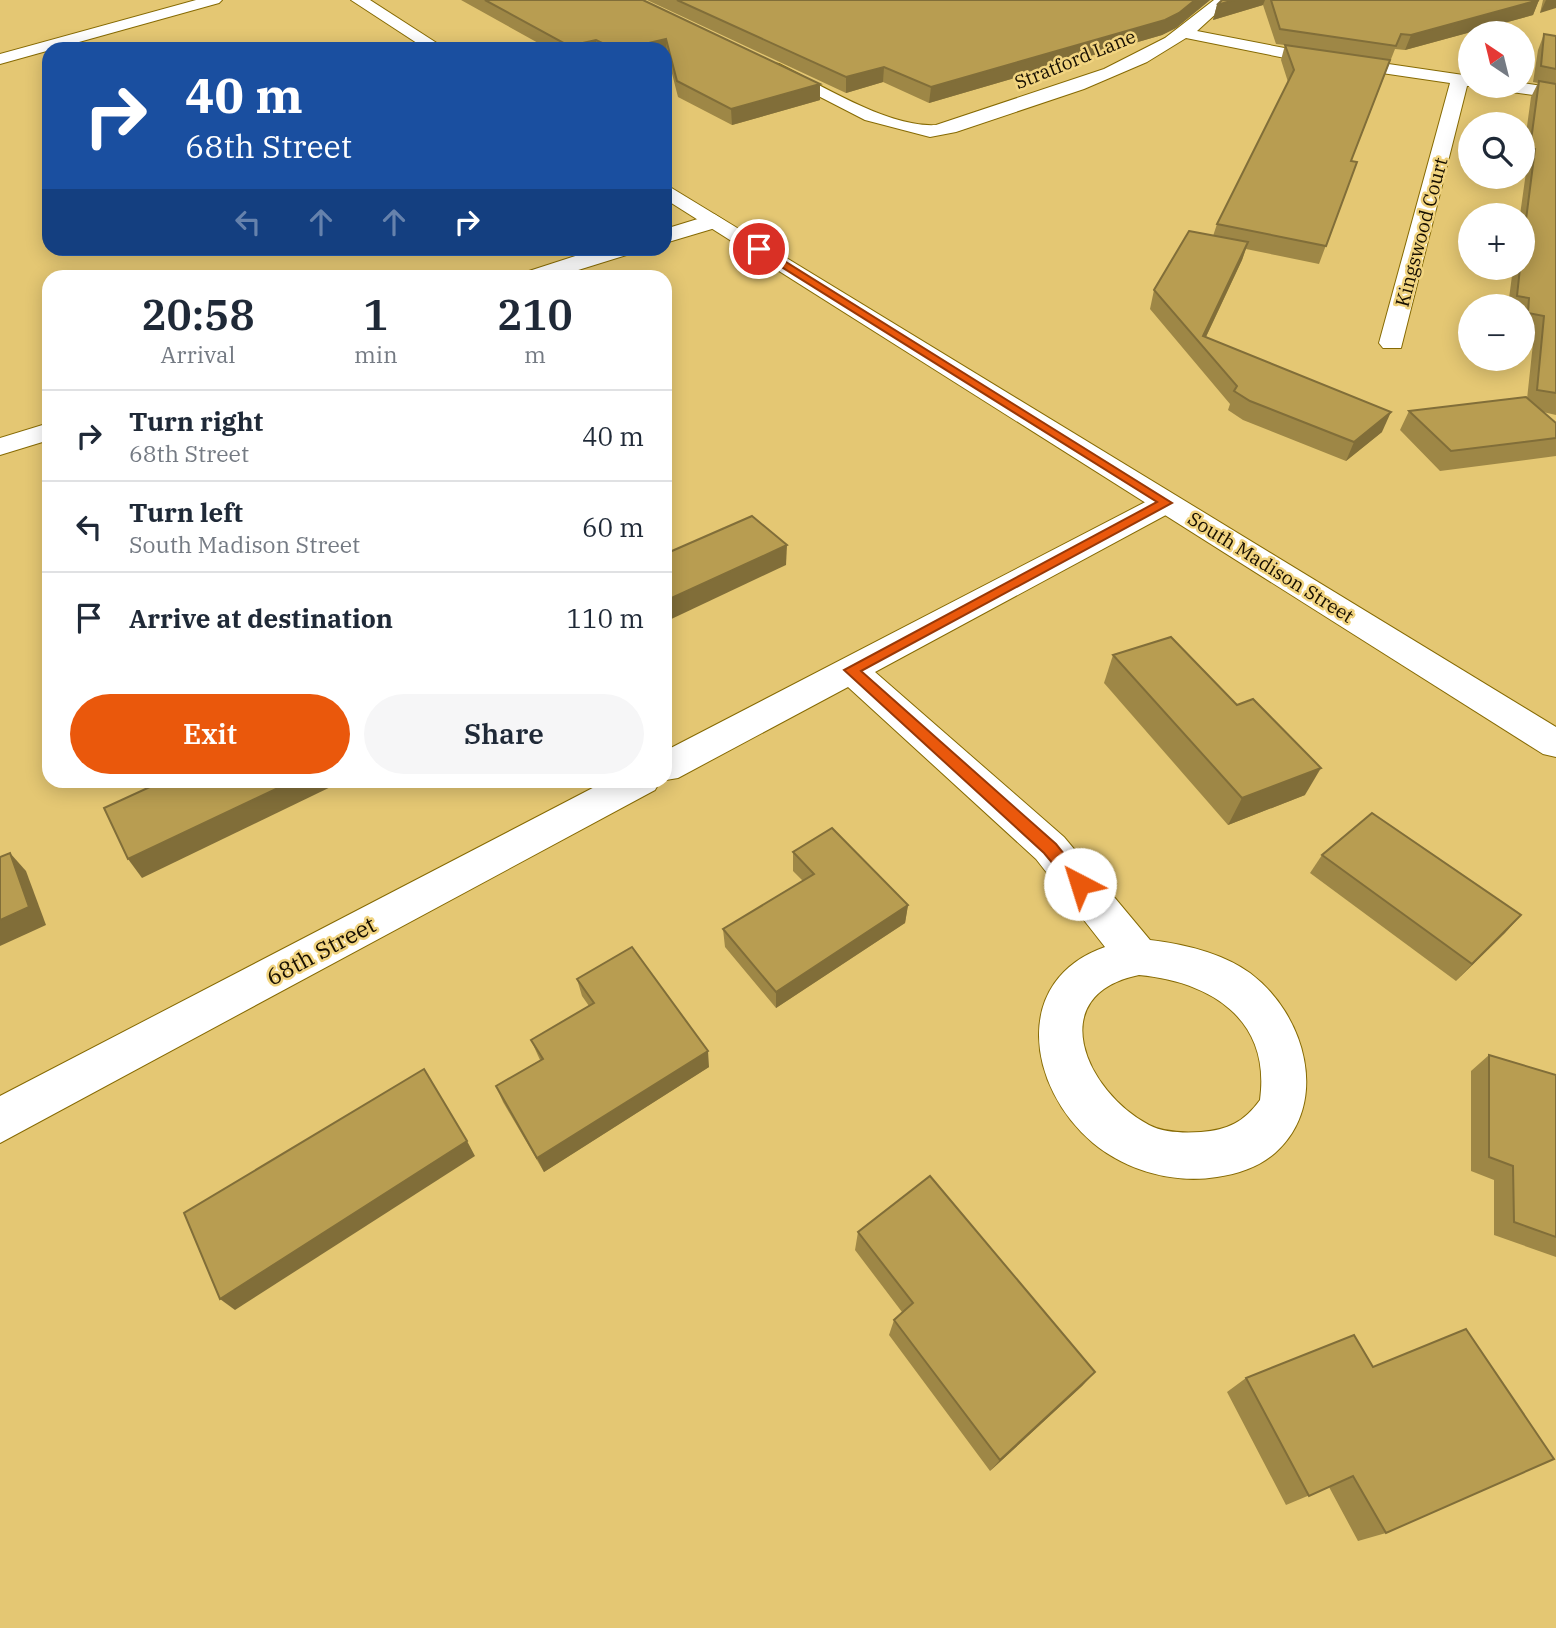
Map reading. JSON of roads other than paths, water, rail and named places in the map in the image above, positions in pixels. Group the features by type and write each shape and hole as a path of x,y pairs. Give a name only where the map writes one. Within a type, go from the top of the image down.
{"street":[{"path":"62,42 214,0"},
{"path":"359,0 427,42"},
{"name":"Stratford Lane","path":"761,63 869,114 931,131 1038,99 1090,80 1182,33 1223,0"},
{"path":"1182,33 1300,57 1458,79"},
{"path":"0,59 42,47"},
{"path":"1535,90 1556,93"},
{"name":"Kingswood Court","path":"1392,344 1460,98"},
{"name":"South Madison Street","path":"672,194 1556,744"},
{"path":"672,234 714,221"},
{"path":"556,270 600,256"},
{"path":"0,447 42,433"},
{"path":"672,764 1166,503"},
{"path":"851,670 1050,848 1139,957 1176,960 1212,973 1245,995 1269,1025 1283,1060 1284,1094 1271,1126 1244,1148 1207,1158 1170,1155 1133,1142 1101,1120 1077,1092 1062,1060 1059,1028 1067,1001 1084,978 1109,964 1139,957"},
{"name":"68th Street","path":"0,1121 627,788"}]}
